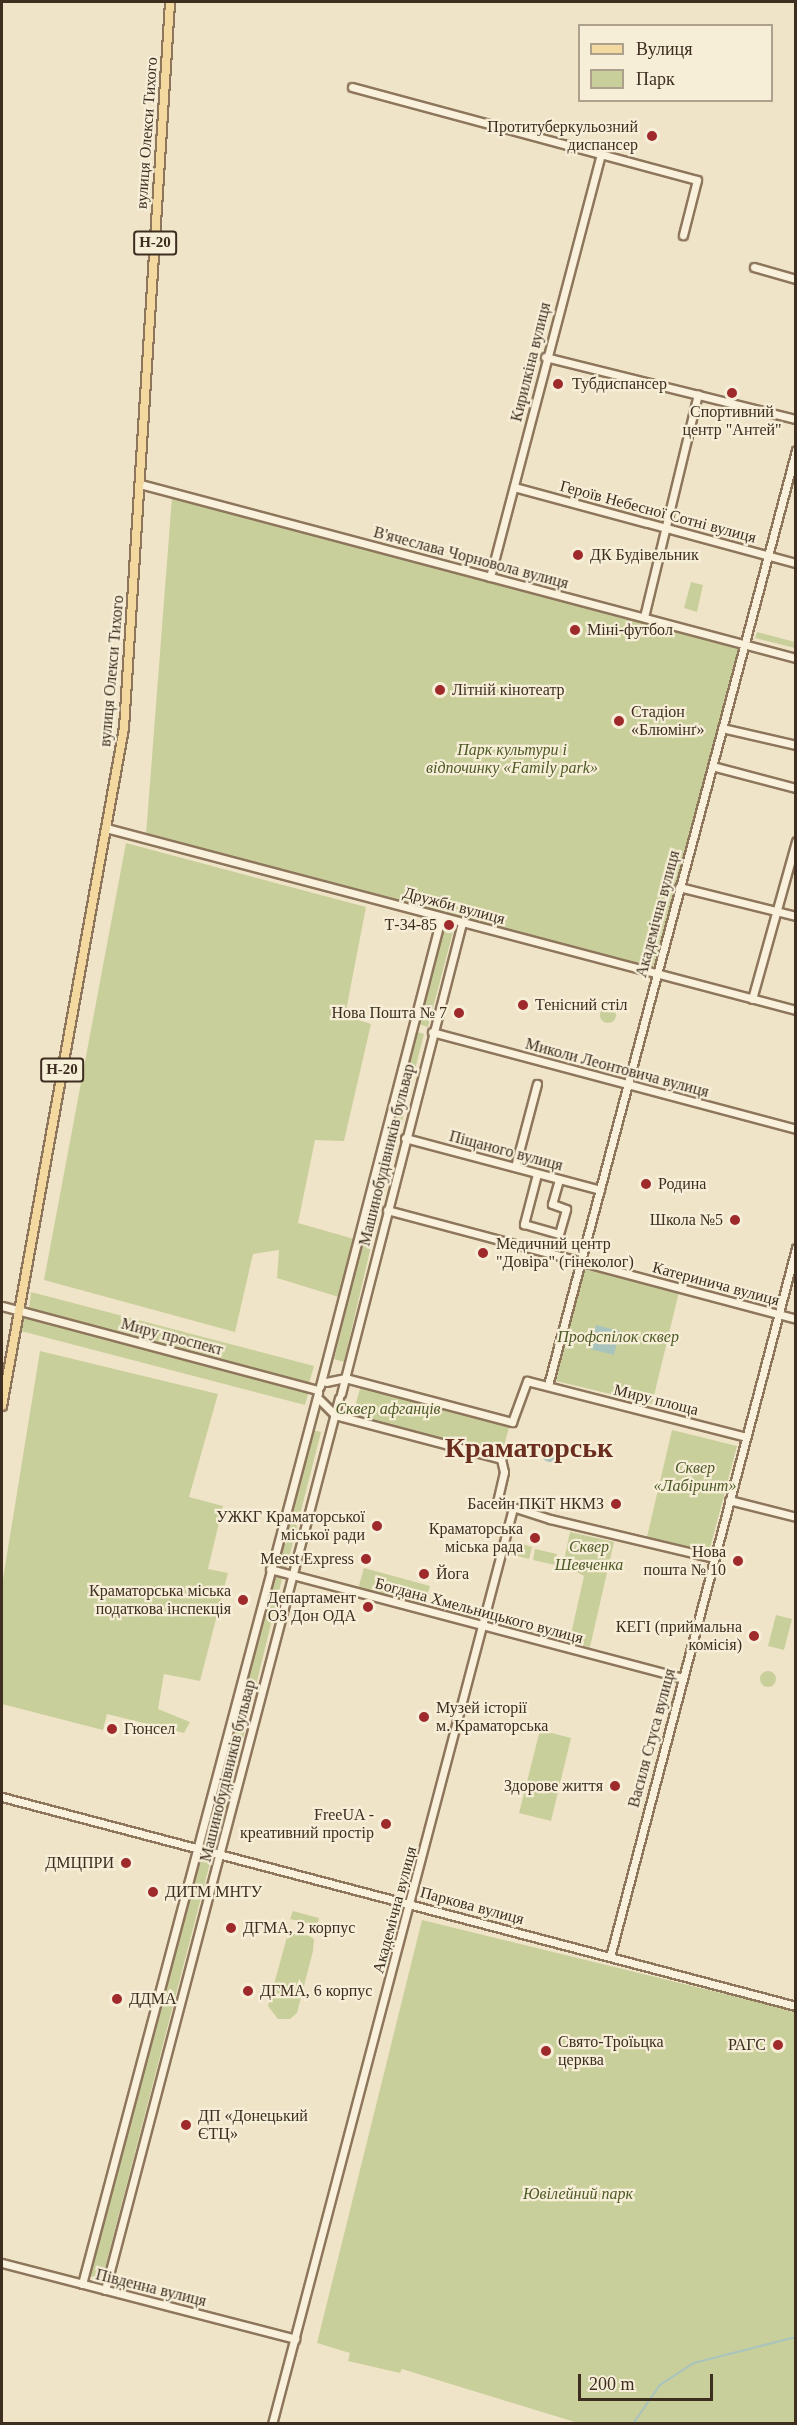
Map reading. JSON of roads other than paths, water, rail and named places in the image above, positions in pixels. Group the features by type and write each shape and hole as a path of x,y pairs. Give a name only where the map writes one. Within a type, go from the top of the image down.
{"main road":[{"name":"вулиця Олекси Тихого","path":"2,1406 127,706 170,2"}],"street":[{"path":"352,87 697,180 683,235"},
{"name":"Кирилкіна вулиця","path":"490,577 545,357 601,154"},
{"path":"754,267 795,279"},
{"path":"545,357 795,419"},
{"path":"644,617 698,394"},
{"name":"Академічна вулиця","path":"548,1385 679,887 746,645 795,450"},
{"name":"В'ячеслава Чорновола вулиця","path":"140,484 795,658"},
{"name":"Героїв Небесної Сотні вулиця","path":"514,487 795,563"},
{"path":"722,728 795,745"},
{"path":"712,766 795,788"},
{"name":"Дружби вулиця","path":"106,828 795,1010"},
{"path":"752,999 795,842"},
{"path":"679,887 795,916"},
{"name":"Машинобудівників бульвар","path":"82,2284 270,1569 320,1390 441,916"},
{"name":"Машинобудівників бульвар","path":"105,2290 221,1855 462,922"},
{"name":"Миколи Леонтовича вулиця","path":"432,1032 795,1129"},
{"path":"515,1167 537,1083"},
{"name":"Піщаного вулиця","path":"405,1138 600,1191"},
{"path":"537,1174 524,1224 559,1234 566,1209 552,1204 559,1179"},
{"name":"Катеринича вулиця","path":"387,1210 795,1319"},
{"name":"Василя Стуса вулиця","path":"610,1957 795,1248"},
{"name":"Миру проспект","path":"2,1306 320,1390 345,1378 512,1422 527,1382 560,1388"},
{"path":"336,1384 340,1396 330,1404 320,1390 336,1384"},
{"name":"Миру площа","path":"560,1388 746,1437"},
{"path":"320,1390 335,1415 501,1459 504,1472 497,1502 550,1519 714,1558"},
{"path":"729,1500 795,1517"},
{"name":"Академічна вулиця","path":"272,2424 411,1904 513,1508"},
{"name":"Богдана Хмельницького вулиця","path":"270,1569 682,1678"},
{"name":"Паркова вулиця","path":"2,1797 795,2006"},
{"name":"Південна вулиця","path":"2,2263 295,2339"}],"water":[{"path":"596,1325 620,1331 614,1355 590,1349"},
{"path":"546,1444 554,1444 559,1449 557,1460 546,1462 541,1457 541,1449"}],"waterway":[{"path":"633,2424 660,2385 694,2363 796,2337"}],"place":[{"name":"Протитуберкульозний диспансер","path":"652,136"},
{"name":"Тубдиспансер","path":"558,384"},
{"name":"Спортивний центр \"Антей\"","path":"732,393"},
{"name":"ДК Будівельник","path":"578,555"},
{"name":"Міні-футбол","path":"575,630"},
{"name":"Літній кінотеатр","path":"440,690"},
{"name":"Стадіон «Блюмінґ»","path":"619,721"},
{"name":"Т-34-85","path":"449,925"},
{"name":"Тенісний стіл","path":"523,1005"},
{"name":"Нова Пошта № 7","path":"459,1013"},
{"name":"Родина","path":"646,1184"},
{"name":"Школа №5","path":"735,1220"},
{"name":"Медичний центр \"Довіра\" (гінеколог)","path":"483,1253"},
{"name":"Басейн ПКіТ НКМЗ","path":"616,1504"},
{"name":"УЖКГ Краматорської міської ради","path":"377,1526"},
{"name":"Краматорська міська рада","path":"535,1538"},
{"name":"Meest Express","path":"366,1559"},
{"name":"Нова пошта № 10","path":"738,1561"},
{"name":"Йога","path":"424,1574"},
{"name":"Краматорська міська податкова інспекція","path":"243,1600"},
{"name":"Департамент ОЗ Дон ОДА","path":"368,1607"},
{"name":"КЕГІ (приймальна комісія)","path":"754,1636"},
{"name":"Музей історії м. Краматорська","path":"424,1717"},
{"name":"Гюнсел","path":"112,1729"},
{"name":"Здорове життя","path":"615,1786"},
{"name":"FreeUA - креативний простір","path":"386,1824"},
{"name":"ДМЦПРИ","path":"126,1863"},
{"name":"ДИТМ МНТУ","path":"153,1892"},
{"name":"ДГМА, 2 корпус","path":"231,1928"},
{"name":"ДГМА, 6 корпус","path":"248,1991"},
{"name":"ДДМА","path":"117,1999"},
{"name":"РАГС","path":"778,2045"},
{"name":"Свято-Троїьцка церква","path":"546,2051"},
{"name":"ДП «Донецький ЄТЦ»","path":"186,2125"}],"district":[{"name":"Краматорськ","path":"529,1448"}],"park label":[{"name":"Парк культури і відпочинку «Family park»","path":"512,759"},
{"name":"Профспілок сквер","path":"618,1337"},
{"name":"Сквер афганців","path":"388,1409"},
{"name":"Сквер «Лабіринт»","path":"695,1477"},
{"name":"Сквер Шевченка","path":"589,1556"},
{"name":"Ювілейний парк","path":"578,2194"}]}
